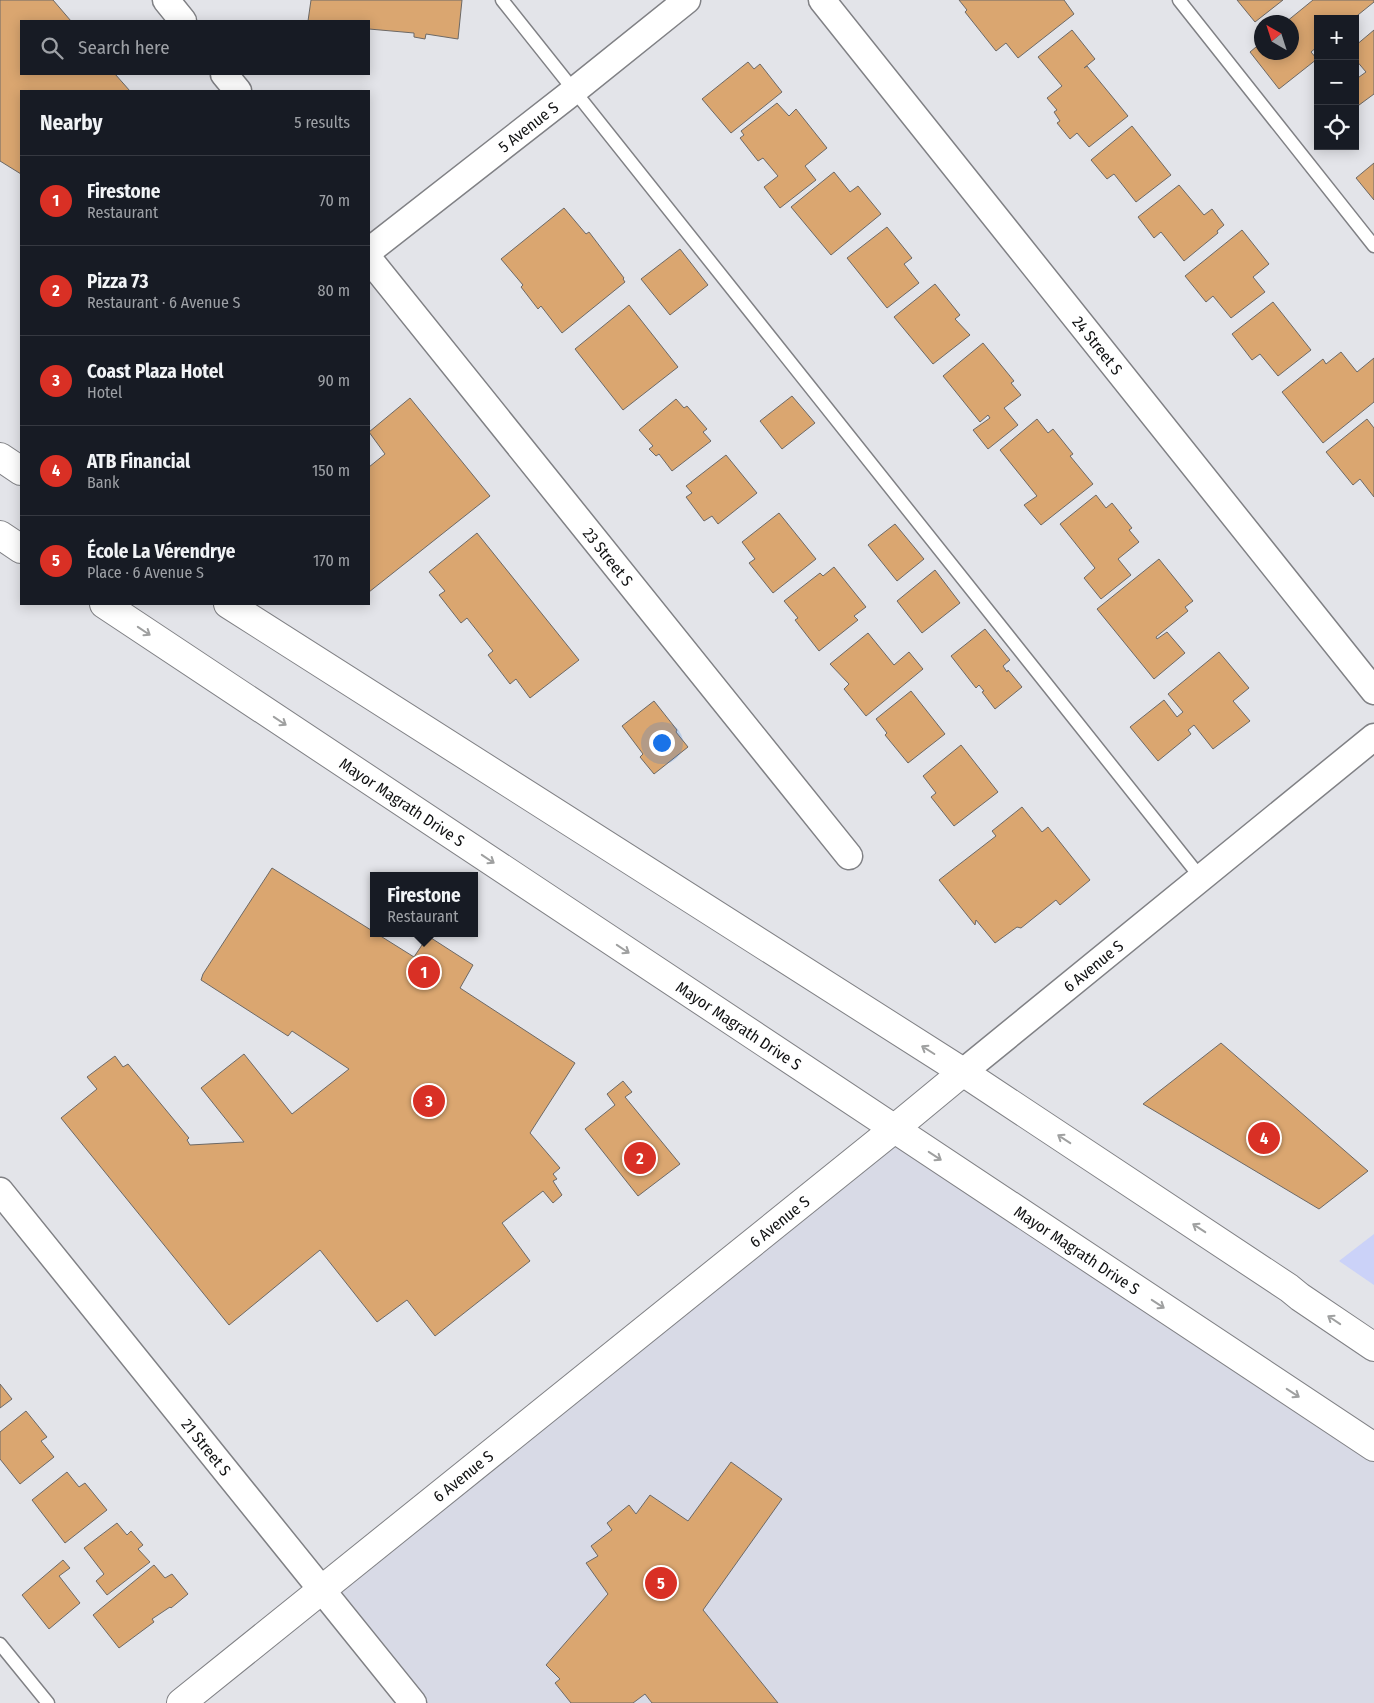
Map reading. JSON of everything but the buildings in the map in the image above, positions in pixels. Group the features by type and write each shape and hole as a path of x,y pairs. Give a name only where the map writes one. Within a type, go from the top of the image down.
{"main road":[{"path":"0,457 20,470"},
{"name":"Mayor Magrath Drive S","path":"106,605 1374,1447"},
{"path":"230,605 963,1072 1289,1288 1374,1347"},
{"name":"6 Avenue S","path":"181,1703 894,1130 963,1072"}],"street":[{"path":"166,0 182,20"},
{"name":"5 Avenue S","path":"370,250 687,0"},
{"name":"24 Street S","path":"822,0 1374,691"},
{"path":"225,75 237,90"},
{"name":"23 Street S","path":"370,259 849,856"},
{"name":"6 Avenue S","path":"963,1072 1374,737"},
{"name":"21 Street S","path":"0,1191 413,1703"}],"lane":[{"path":"502,0 1201,878"},
{"path":"1179,0 1374,246"},
{"path":"0,1644 48,1703"}],"shaded area":[{"path":"894,1129 1374,1447 1374,1703 413,1703 322,1590"},
{"path":"1374,1234 1374,1285 1339,1261"}],"place":[{"name":"Firestone","path":"424,972"},
{"name":"Coast Plaza Hotel","path":"429,1101"},
{"name":"ATB Financial","path":"1264,1138"},
{"name":"Pizza 73","path":"640,1158"},
{"name":"École La Vérendrye","path":"661,1583"}]}
